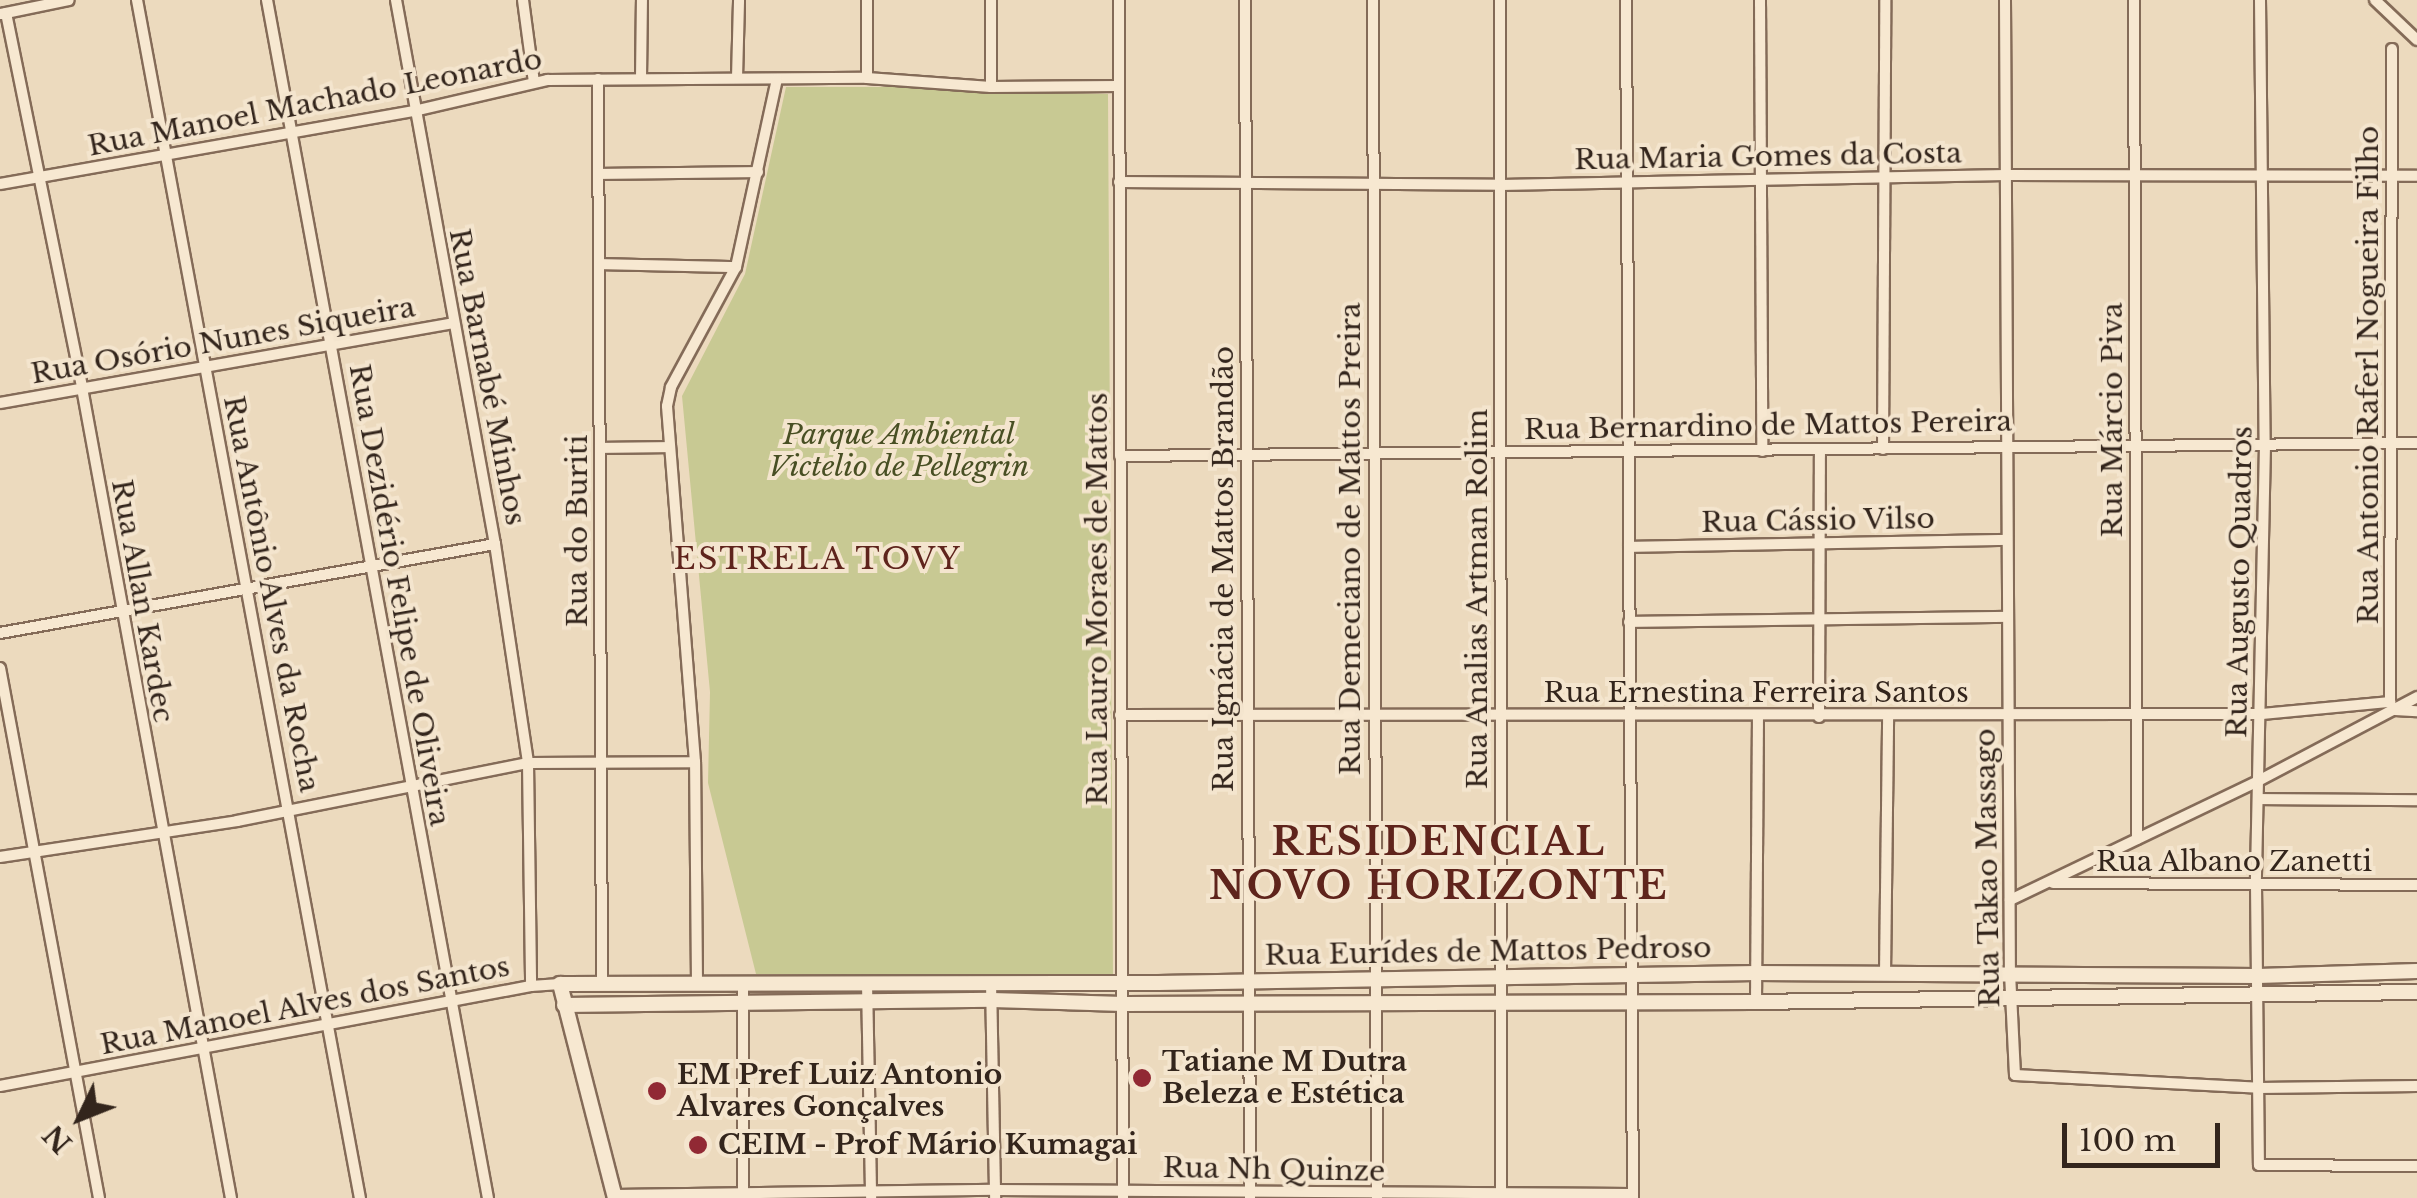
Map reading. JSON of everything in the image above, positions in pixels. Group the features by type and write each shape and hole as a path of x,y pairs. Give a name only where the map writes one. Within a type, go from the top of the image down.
{"street":[{"path":"3,14 69,0"},
{"name":"Rua Antônio Alves da Rocha","path":"137,0 169,155 204,366 360,1198"},
{"name":"Rua Dezidério Felipe de Oliveira","path":"268,0 488,1198"},
{"name":"Rua Barnabé Minhos","path":"396,0 496,544 528,764 531,986"},
{"path":"523,0 534,82"},
{"path":"641,78 642,0"},
{"path":"736,78 739,0"},
{"path":"867,0 867,78"},
{"path":"991,0 991,87"},
{"name":"Rua Lauro Moraes de Mattos","path":"1118,0 1123,1194"},
{"name":"Rua Ignácia de Mattos Brandão","path":"1245,0 1250,1196"},
{"name":"Rua Demeciano de Mattos Preira","path":"1372,0 1376,1196"},
{"name":"Rua Analias Artman Rolim","path":"1500,0 1501,1196"},
{"path":"1626,0 1633,1196"},
{"path":"1760,0 1762,451"},
{"path":"1883,450 1886,0"},
{"name":"Rua Takao Massago","path":"2006,0 2010,972 2015,1075 2260,1088"},
{"name":"Rua Márcio Piva","path":"2134,0 2137,839"},
{"name":"Rua Augusto Quadros","path":"2260,0 2265,176 2265,444 2256,884 2259,1165 2417,1166"},
{"path":"2375,0 2417,40"},
{"name":"Rua Allan Kardec","path":"3,14 82,388 160,830 231,1198"},
{"name":"Rua Antonio Raferl Nogueira Filho","path":"2392,49 2392,706"},
{"name":"Rua Manoel Machado Leonardo","path":"0,184 414,111 534,82 867,78 991,87 1118,86"},
{"name":"Rua do Buriti","path":"598,79 602,982"},
{"path":"697,983 695,762 667,406 672,386 736,268 777,79"},
{"path":"600,174 758,172"},
{"name":"Rua Maria Gomes da Costa","path":"1120,182 1501,185 2006,175 2417,176"},
{"path":"600,264 736,268"},
{"name":"Rua Osório Nunes Siqueira","path":"0,403 454,323"},
{"name":"Rua Bernardino de Mattos Pereira","path":"1120,456 2417,443"},
{"path":"600,448 670,447"},
{"path":"1819,717 1820,450"},
{"name":"Rua Cássio Vilso","path":"1629,548 2007,540"},
{"path":"0,633 496,544"},
{"path":"1630,622 2008,617"},
{"path":"0,668 99,1198"},
{"path":"2010,900 2258,782 2392,706 2417,697"},
{"name":"Rua Ernestina Ferreira Santos","path":"1120,715 1888,717 2262,714 2392,706 2417,711"},
{"path":"1756,1002 1758,717"},
{"path":"1885,973 1888,717"},
{"path":"0,857 290,812 528,764 600,760 695,762"},
{"path":"2258,798 2417,800"},
{"name":"Rua Albano Zanetti","path":"2052,883 2417,885"},
{"name":"Rua Eurídes de Mattos Pedroso","path":"560,984 1123,982 1756,973 2258,976 2417,971"},
{"path":"992,982 995,1194"},
{"path":"743,983 743,1197"},
{"path":"867,983 871,1194"},
{"path":"560,984 615,1197"},
{"name":"Rua Manoel Alves dos Santos","path":"0,1086 531,986 560,984"},
{"name":"Rua Eurídes de Mattos Pedroso","path":"564,1004 743,1006 992,1000 1123,1004 1756,1002 2417,992"},
{"path":"2260,1088 2417,1086"},
{"name":"Rua Nh Quinze","path":"615,1197 1633,1196"}],"green space":[{"name":"Parque Ambiental Victelio de Pellegrin","path":"786,87 1000,87 1005,92 1108,94 1113,978 756,974 708,783 710,692 682,396 745,274"}],"place":[{"name":"Tatiane M Dutra Beleza e Estética","path":"1142,1078"},
{"name":"EM Pref Luiz Antonio Alvares Gonçalves","path":"657,1091"},
{"name":"CEIM - Prof Mário Kumagai","path":"698,1145"}],"district":[{"name":"ESTRELA TOVY","path":"818,559"},
{"name":"RESIDENCIAL NOVO HORIZONTE","path":"1439,864"}]}
